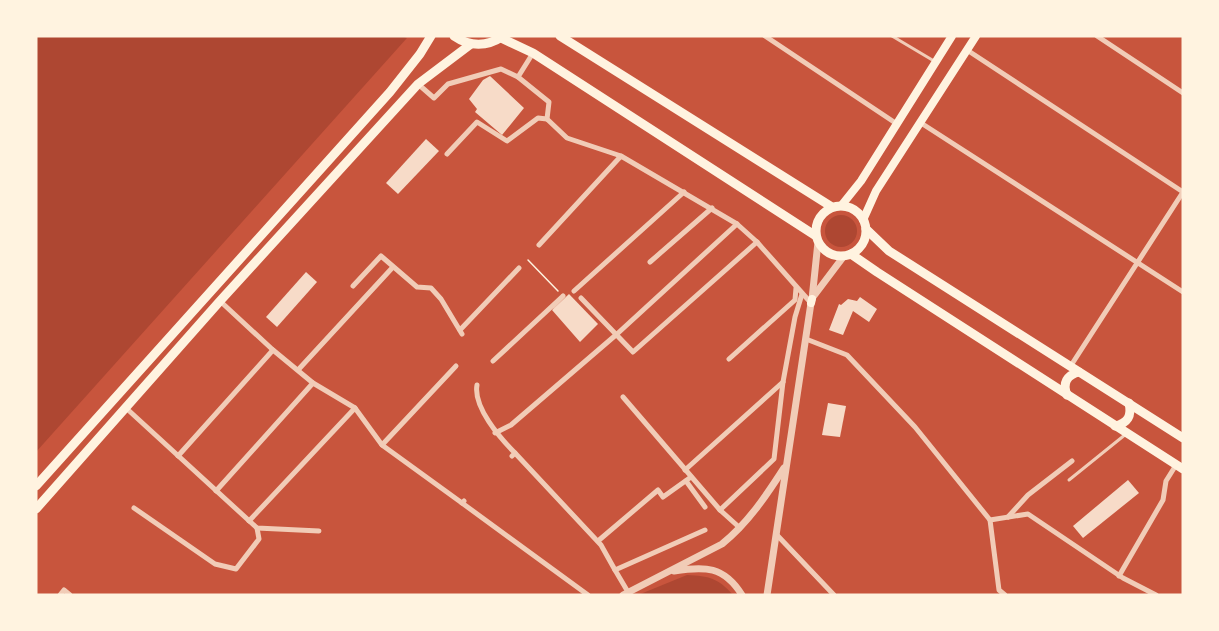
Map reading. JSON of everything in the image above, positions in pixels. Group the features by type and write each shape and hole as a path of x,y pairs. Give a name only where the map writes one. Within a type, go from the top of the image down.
{"highway":[{"path":"36,486 390,92 431,36"},
{"path":"454,36 471,44 482,45 502,37 533,53 817,239 829,253 848,255 1180,467"},
{"path":"560,36 836,207 854,210 890,251 1183,438"},
{"path":"36,509 220,301 418,84 471,44"},
{"path":"817,239 816,229 821,216 836,207"},
{"path":"848,255 862,244 865,224"},
{"path":"1067,395 1066,380 1075,369"},
{"path":"1115,426 1128,419 1131,411 1129,404"}],"main road":[{"path":"836,207 861,181 952,36"},
{"path":"865,224 876,192 976,36"}],"street":[{"path":"765,36 897,124"},
{"path":"1097,36 1183,93"},
{"path":"967,50 1183,192 1137,263 1075,369"},
{"path":"518,77 533,53"},
{"path":"418,84 434,98 448,84 501,69 518,77 549,102 547,119"},
{"path":"447,154 477,122 507,141 538,118 547,119 567,138 621,156 737,224 758,242 796,288 812,301"},
{"path":"921,123 1183,292"},
{"path":"539,245 621,156"},
{"path":"574,291 684,192"},
{"path":"650,262 712,208"},
{"path":"495,433 511,425 617,334 737,224"},
{"path":"767,595 812,301 817,239"},
{"path":"581,298 633,352 758,242"},
{"path":"812,301 848,255"},
{"path":"352,286 381,256 417,287 431,288 441,299 461,332 519,268"},
{"path":"298,370 393,267"},
{"path":"729,358 795,300 796,288"},
{"path":"720,510 774,459 783,382 795,317 802,294"},
{"path":"553,306 564,296"},
{"path":"493,361 564,296"},
{"path":"220,301 313,383 355,408 382,445 588,595"},
{"path":"806,339 847,355 915,427 990,520 997,593 1005,595"},
{"path":"178,456 273,350"},
{"path":"382,445 456,366"},
{"path":"685,470 783,382"},
{"path":"216,491 313,383"},
{"path":"477,386 475,394 495,433 598,541 615,570 625,594 722,544 752,515 786,466"},
{"path":"623,397 685,470 705,507"},
{"path":"126,408 257,528 319,531"},
{"path":"249,521 355,408"},
{"path":"1008,517 1028,495 1072,461"},
{"path":"1119,576 1163,500 1166,482 1180,467"},
{"path":"598,541 658,490 663,497 688,479"},
{"path":"688,479 740,528"},
{"path":"134,508 215,564 236,569 259,539 257,528"},
{"path":"990,520 1028,514 1119,576 1156,595"},
{"path":"615,570 705,530"},
{"path":"776,534 834,595"},
{"path":"665,573 710,568 735,584 742,595"},
{"path":"60,595 64,590 70,595"}],"lane":[{"path":"892,36 935,62"},
{"path":"1069,480 1126,434"}],"path":[{"path":"528,260 564,296"}],"shaded area":[{"path":"36,36 401,36 407,38 36,452"},
{"path":"841,215 852,220 857,231 852,242 841,247 830,242 825,231 830,220"},
{"path":"687,575 713,579 733,595 638,595"}],"building":[{"path":"490,76 524,108 502,135 475,112 477,109 469,99 483,80"},
{"path":"426,139 439,151 398,194 386,183"},
{"path":"306,272 317,282 277,327 266,317"},
{"path":"569,294 598,324 580,342 552,310"},
{"path":"860,297 877,309 869,322 853,311 843,335 829,330 839,304 841,305 848,299 857,301"},
{"path":"828,403 846,406 840,437 822,435"},
{"path":"1128,480 1139,493 1083,538 1073,526"}]}
